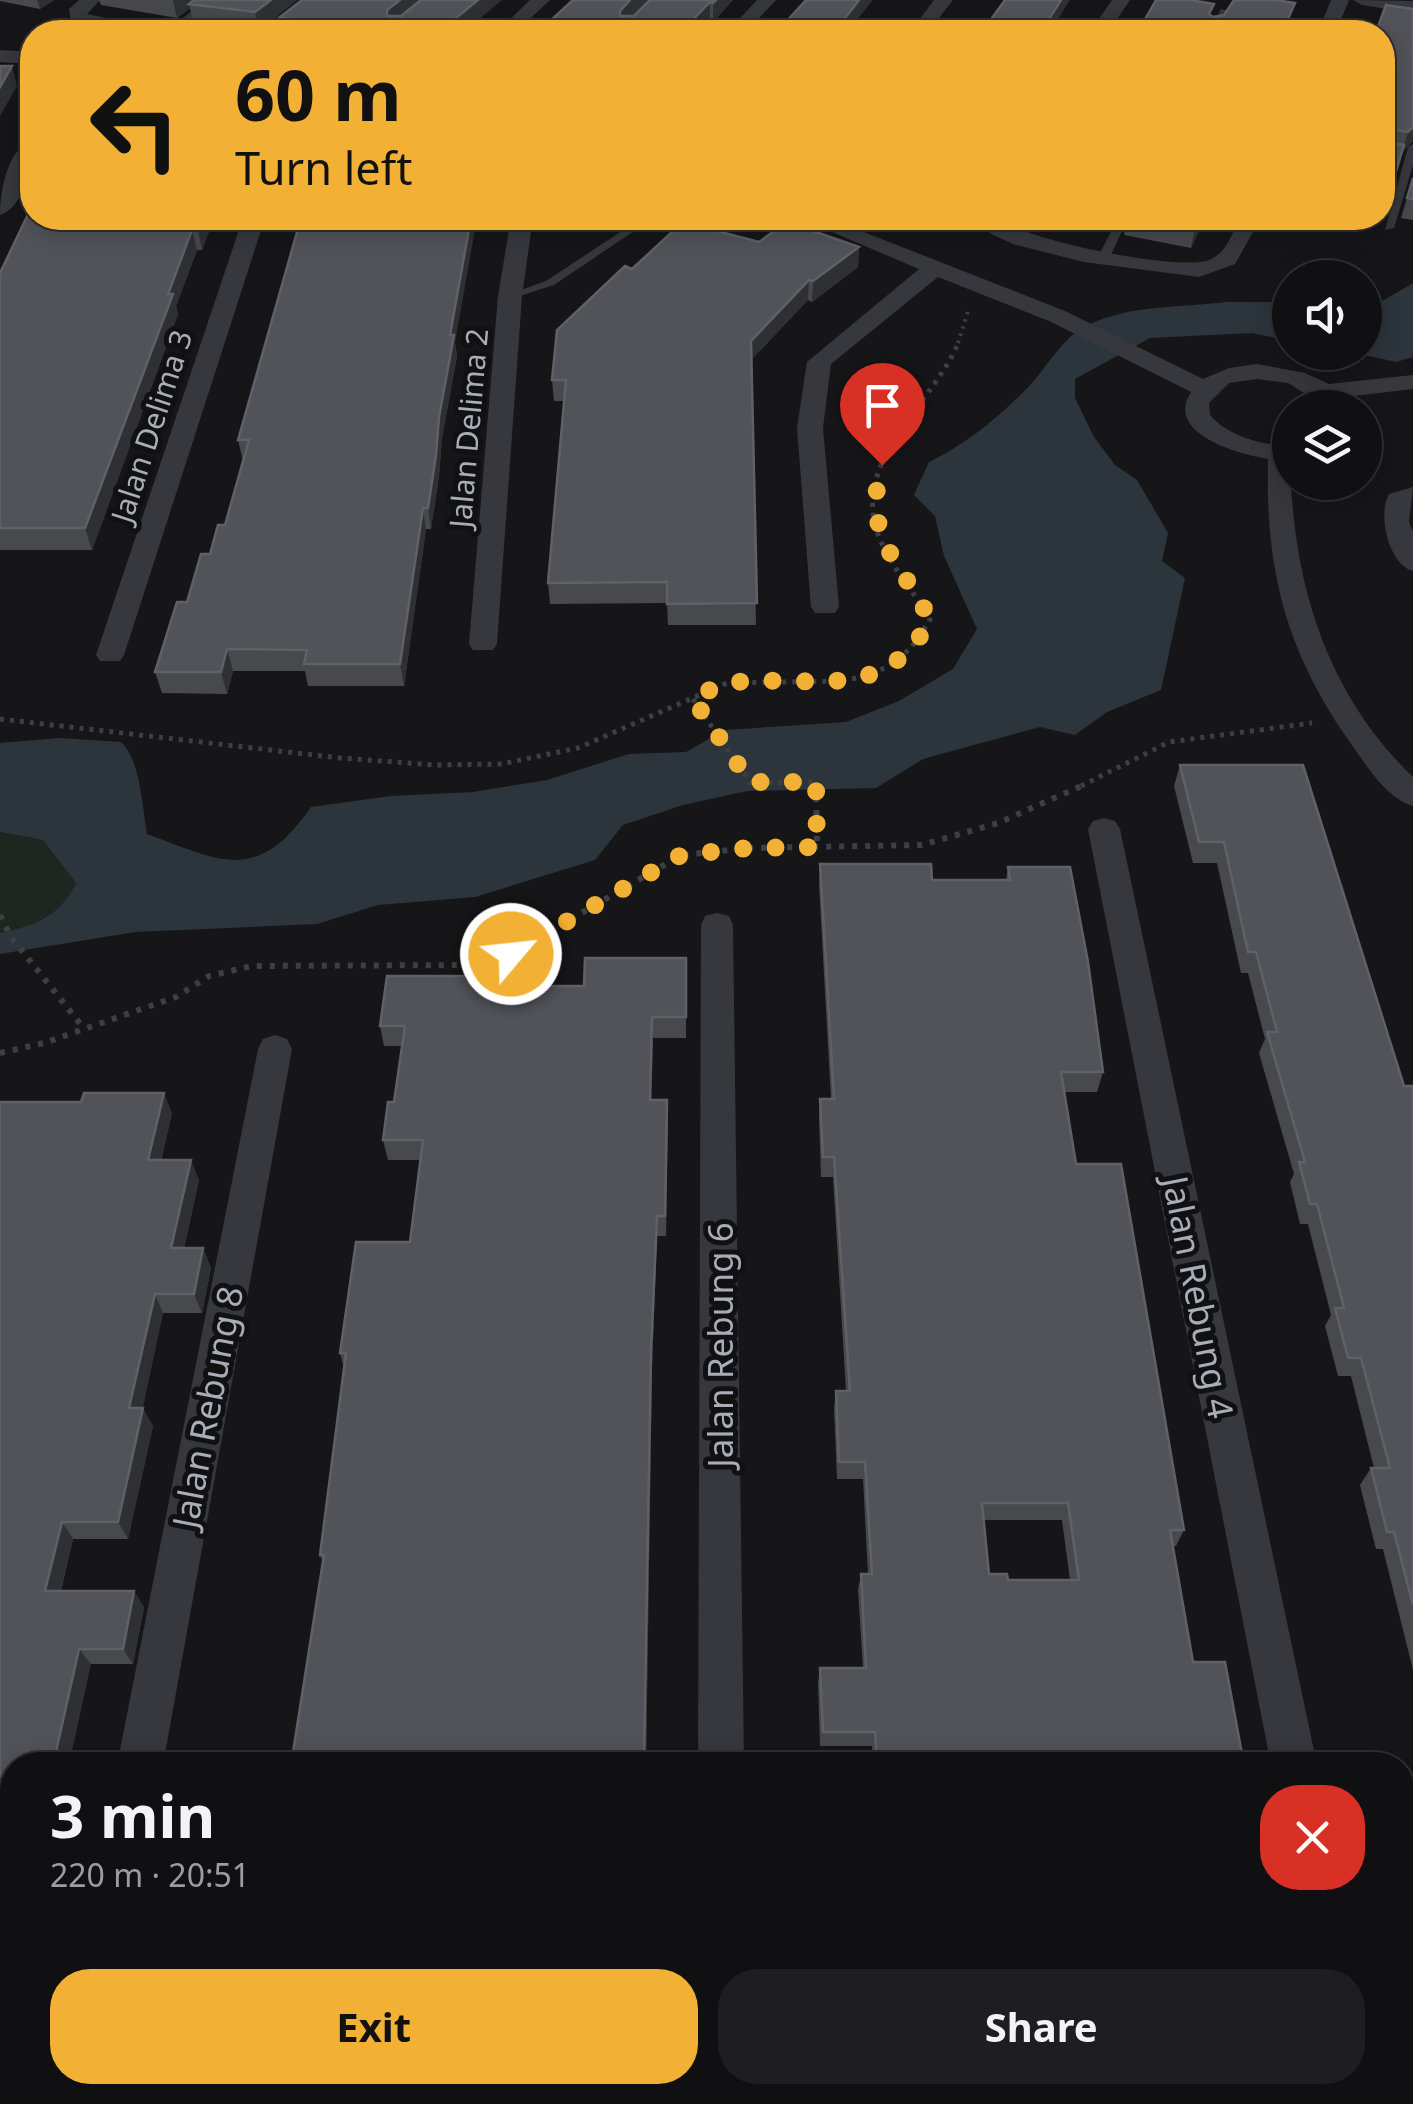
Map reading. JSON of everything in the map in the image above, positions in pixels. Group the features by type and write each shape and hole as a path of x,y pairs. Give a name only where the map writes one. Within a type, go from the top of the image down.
{"street":[{"path":"88,20 78,18 78,9 91,0"},
{"path":"288,20 315,0"},
{"path":"519,20 541,0"},
{"path":"748,20 767,0"},
{"path":"928,20 944,0"},
{"path":"1362,0 1413,8"},
{"path":"0,209 20,170"},
{"name":"Jalan Delima 3","path":"110,655 250,230"},
{"name":"Jalan Delima 2","path":"483,644 510,296 520,230"},
{"path":"840,230 1057,316 1204,389"},
{"path":"998,230 1032,245 1198,270 1218,267 1231,259 1244,230"},
{"path":"825,608 810,428 819,362 936,268"},
{"path":"1272,451 1229,442 1210,430 1199,416 1197,402 1204,389 1218,380 1260,373 1296,379 1316,390"},
{"path":"1378,390 1413,382"},
{"path":"1413,495 1398,500 1396,522 1413,563"},
{"path":"1280,500 1288,579 1307,639 1348,719 1413,794"},
{"name":"Jalan Rebung 4","path":"1104,830 1291,1752"},
{"name":"Jalan Rebung 6","path":"716,925 721,1752"},
{"name":"Jalan Rebung 8","path":"142,1752 275,1048"}],"lane":[{"path":"185,20 212,0"},
{"path":"1219,20 1224,11"},
{"path":"1396,157 1411,153"},
{"path":"1395,208 1411,153"},
{"path":"510,296 550,283 629,230"},
{"path":"1104,257 1118,230"}],"path":[{"path":"0,719 25,725 122,731 249,750 406,764 500,766 547,758 725,684 849,682 882,670 915,647 930,620 914,587 891,561 874,518 876,486 888,445 944,372 968,309 988,289"},
{"path":"693,699 750,782 816,782 817,847"},
{"path":"0,1053 44,1043 176,997 209,976 252,966 473,964 511,954 681,855 749,848 922,845 998,823 1129,765 1168,742 1348,719"},
{"path":"0,915 11,937 82,1027"}],"shaded area":[{"path":"1413,283 1413,357 1396,362 1382,359 1382,301"},
{"path":"1272,302 1272,337 1252,333 1150,338 1075,379 1075,398 1094,437 1115,465 1137,480 1168,533 1162,561 1185,578 1161,690 1107,712 1075,735 1040,727 923,759 876,788 747,791 683,805 623,825 595,860 475,897 378,905 317,924 135,932 0,954 0,933 45,918 62,904 76,883 43,840 0,832 0,743 60,738 121,742 137,772 147,834 196,852 237,860 273,848 311,807 391,796 473,792 547,780 629,754 686,752 725,730 846,722 899,701 953,669 977,629 944,556 935,516 914,495 929,462 997,417 1084,327 1136,311"},
{"path":"0,832 43,840 76,883 62,904 45,918 0,933"}],"building":[{"path":"194,0 271,0 255,12 189,4"},
{"path":"302,0 400,0 387,10 387,16 401,16 421,0 478,0 454,20 280,17"},
{"path":"573,0 630,0 620,16 634,16 650,0 716,0 693,20 551,20"},
{"path":"806,0 859,0 844,20 788,20"},
{"path":"1005,0 1061,0 1048,20 991,20"},
{"path":"1156,0 1214,4 1209,14 1213,17 1224,15 1234,0 1295,3 1287,20 1145,20"},
{"path":"1386,5 1413,9 1413,127 1408,132 1395,130 1395,20 1380,20"},
{"path":"0,66 12,66 0,87"},
{"path":"1395,143 1404,145 1395,175"},
{"path":"1413,178 1413,199 1407,198"},
{"path":"21,230 192,230 168,294 173,294 85,528 0,528 0,273"},
{"path":"298,230 469,230 450,335 454,335 428,508 423,508 400,664 304,664 307,650 227,649 221,672 155,672 177,602 187,602 201,554 210,554 218,525 225,525 249,440 238,440"},
{"path":"674,230 713,230 759,242 776,230 810,230 859,247 813,281 809,280 751,341 757,603 667,604 667,582 548,583 566,380 552,380 557,330 625,266 632,269"},
{"path":"1180,765 1303,765 1404,1086 1413,1086 1413,1605 1394,1532 1387,1532 1371,1468 1390,1468 1361,1358 1348,1358 1335,1308 1344,1308 1317,1204 1310,1204 1299,1162 1305,1162 1267,1032 1277,1032 1256,952 1248,952 1224,842 1199,842"},
{"path":"820,864 931,864 932,880 1010,880 1008,867 1070,867 1103,1072 1061,1072 1076,1164 1121,1164 1184,1530 1170,1530 1193,1662 1225,1662 1242,1752 876,1752 875,1732 823,1732 820,1668 866,1668 861,1574 872,1574 865,1462 839,1462 836,1391 850,1391 834,1157 823,1157 820,1099 834,1099","holes":["982,1503 1068,1503 1079,1580 1008,1580 1007,1574 989,1574"]},
{"path":"585,958 686,958 686,1017 652,1017 650,1100 667,1100 665,1216 657,1216 651,1351 644,1752 293,1752 324,1555 320,1555 346,1353 340,1353 356,1242 410,1242 423,1140 383,1140 388,1102 394,1102 405,1026 380,1026 387,976 511,976 510,986 584,986"},
{"path":"84,1093 164,1093 148,1160 191,1160 171,1248 203,1248 194,1294 155,1294 129,1408 143,1408 118,1522 62,1522 45,1591 134,1591 123,1649 79,1649 56,1752 0,1752 0,1102 81,1102"}],"route":[{"path":"511,954 681,855 817,847 816,782 750,782 693,699 725,684 849,682 882,670 915,647 930,620 914,587 891,561 874,518 882,465"}]}
